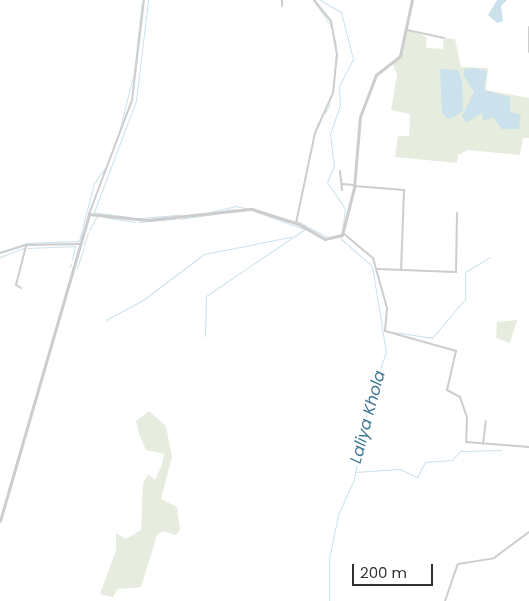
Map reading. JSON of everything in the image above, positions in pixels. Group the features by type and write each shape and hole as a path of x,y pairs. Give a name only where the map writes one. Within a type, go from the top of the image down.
{"street":[{"path":"0,519 89,214 132,100 144,0"},
{"path":"282,0 282,6"},
{"path":"296,223 315,133 333,93 337,55 330,21 314,0"},
{"path":"89,214 147,220 194,217 236,208 296,223 326,239 338,237 342,234 354,185 360,117 374,77 399,58 407,30 412,0"},
{"path":"529,27 529,52"},
{"path":"407,30 444,38"},
{"path":"340,171 342,190"},
{"path":"342,184 404,190 402,270"},
{"path":"377,269 456,272 457,212"},
{"path":"342,234 371,256 377,269 387,308 385,331 456,351 448,392 460,398 467,417 466,442 529,447"},
{"path":"0,253 26,245 80,244"},
{"path":"21,288 16,285 26,245"},
{"path":"483,444 486,421"},
{"path":"445,601 458,564 494,558 529,532"}],"green space":[{"path":"407,30 427,37 426,48 443,49 444,38 455,39 461,67 488,68 486,90 529,98 529,138 523,138 520,155 468,150 458,155 457,163 395,157 398,136 409,136 410,114 391,110 397,75 392,62 400,56"},
{"path":"517,320 510,343 496,338 497,322"},
{"path":"149,411 166,426 172,457 161,499 177,507 180,530 176,535 163,531 157,535 141,587 118,589 113,597 100,594 116,550 116,533 126,539 141,530 143,483 148,474 155,480 162,465 164,454 146,450 139,434 136,421"}],"water":[{"path":"497,0 507,0 501,6 503,21 497,23 488,15"},
{"path":"474,68 487,71 484,90 510,97 510,112 521,115 519,129 501,129 493,117 483,121 482,113 466,123 462,116 474,92 463,75 465,69"},
{"path":"440,69 458,70 462,80 463,110 453,118 447,119 442,113"}],"waterway":[{"path":"119,132 134,72 142,0"},
{"path":"129,217 94,212 136,101 148,0"},
{"path":"313,0 331,26"},
{"name":"Laliya Khola","path":"320,0 341,12 353,59 339,86 340,105 330,134 334,165 327,182 345,209 341,239 372,266 386,352 369,400 354,479 338,515 329,559 329,601"},
{"path":"335,39 336,47"},
{"path":"333,87 336,54"},
{"path":"325,113 330,103"},
{"path":"317,124 320,120"},
{"path":"0,252 26,243 79,241 94,183 105,168"},
{"path":"210,212 236,206 267,213"},
{"path":"227,210 235,209"},
{"path":"257,212 304,229"},
{"path":"179,219 216,214"},
{"path":"141,218 179,215"},
{"path":"89,230 97,216"},
{"path":"103,217 135,222"},
{"path":"138,222 176,219"},
{"path":"297,221 327,237"},
{"path":"205,336 206,296 305,229"},
{"path":"84,245 88,233"},
{"path":"106,320 143,300 204,254 291,237"},
{"path":"28,248 75,246 72,260"},
{"path":"77,268 84,247"},
{"path":"0,257 24,248"},
{"path":"387,331 432,338 465,299 465,272 490,257"},
{"path":"70,267 71,263"},
{"path":"355,472 399,469 417,477 425,462 452,460 460,451 501,450"}]}
